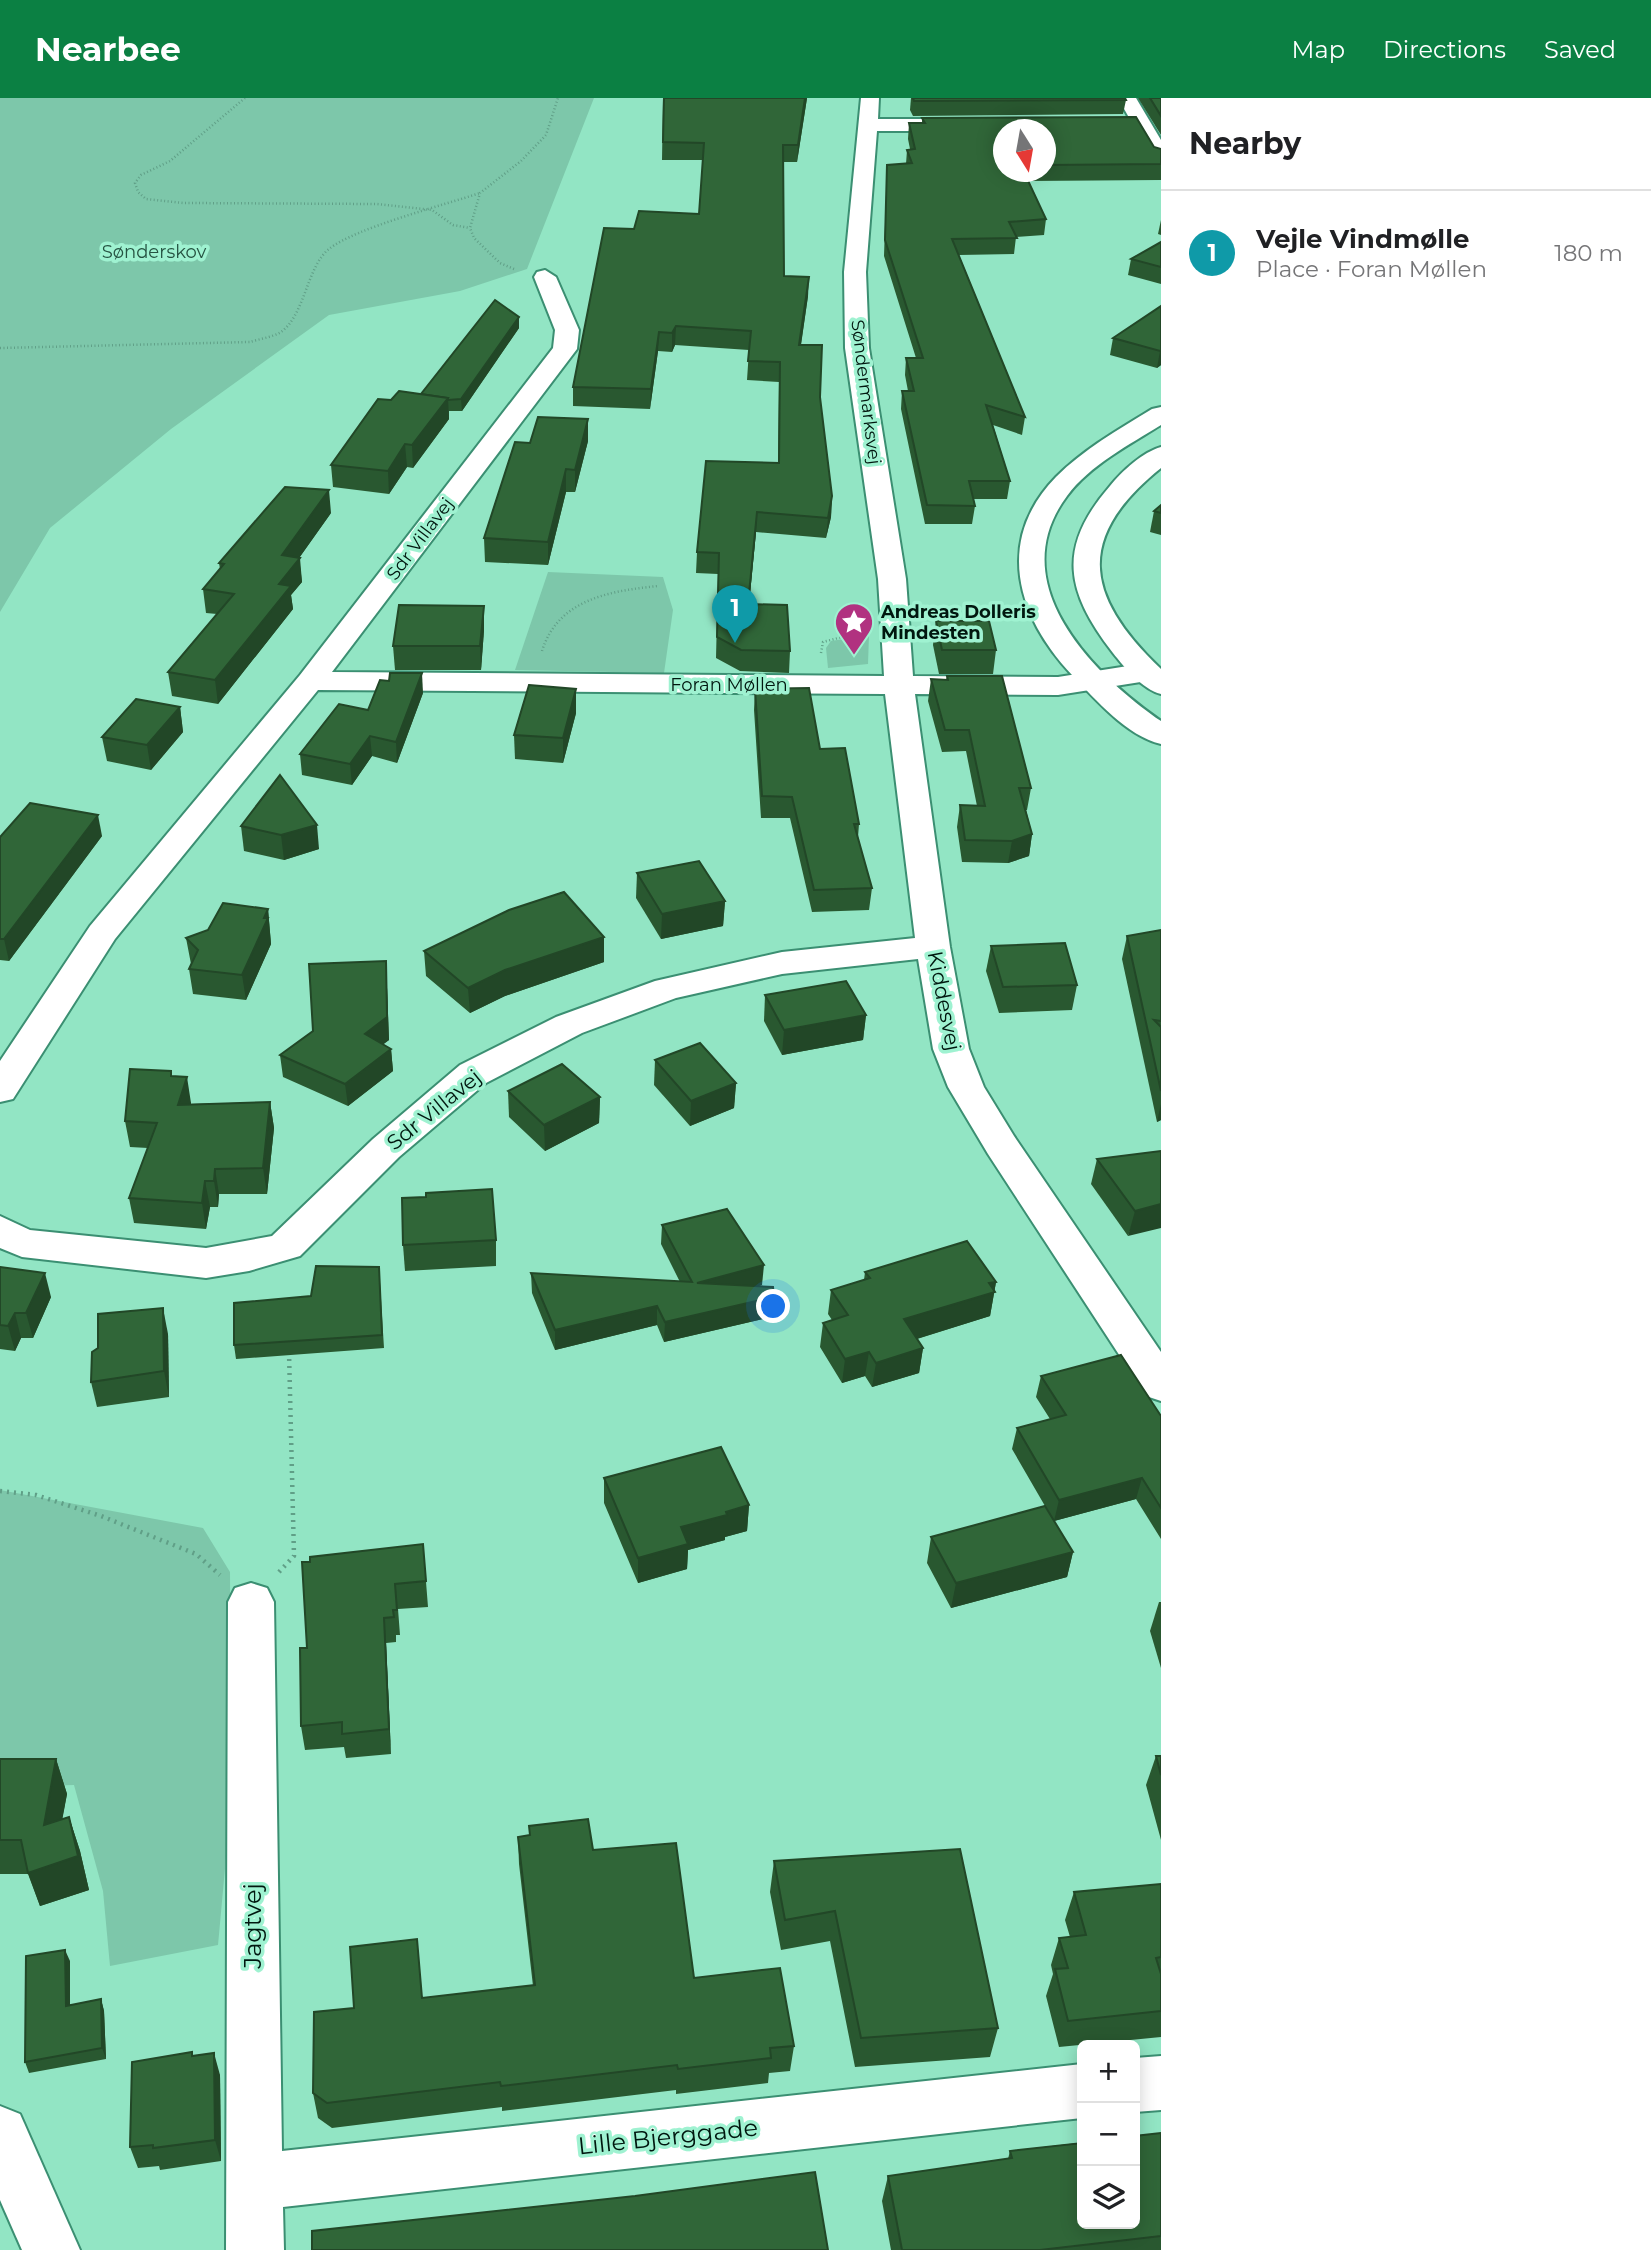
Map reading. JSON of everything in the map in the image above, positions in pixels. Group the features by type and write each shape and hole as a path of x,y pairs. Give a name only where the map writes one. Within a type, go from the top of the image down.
{"street":[{"name":"Søndermarksvej","path":"870,98 855,272 857,348 892,579 899,686"},
{"path":"1127,98 1161,157"},
{"path":"1114,124 1141,123"},
{"path":"868,125 977,125"},
{"name":"Sdr Villavej","path":"0,1090 103,933 310,681 565,349 567,330 545,277"},
{"path":"1161,414 1093,459 1057,492 1036,527 1031,563 1034,591 1044,618 1093,682 1127,713 1161,735"},
{"path":"1154,678 1113,636 1091,599 1085,565 1088,534 1109,497 1161,455"},
{"name":"Foran Møllen","path":"310,681 1058,686 1154,678"},
{"name":"Kiddesvej","path":"899,686 933,947 951,1049 966,1087 1161,1385"},
{"name":"Sdr Villavej","path":"0,1230 22,1244 206,1263 249,1257 286,1246 386,1148 473,1074 569,1025 667,989 782,963 933,947"},
{"name":"Jagtvej","path":"250,1602 255,2250"},
{"path":"1140,2084 1161,2082"},
{"name":"Lille Bjerggade","path":"254,2182 1077,2092"},
{"path":"0,2134 51,2250"}],"path":[{"path":"245,98 170,161 141,175 135,183 138,192 146,198 183,203 377,204 432,210 453,225 470,228"},
{"path":"0,348 250,342 281,332 304,298 317,264 329,249 362,233 480,193 521,161 546,135 558,98"},
{"path":"480,193 470,228 474,238 500,263 545,277"},
{"path":"538,683 544,640 554,620 604,594 658,586"},
{"path":"826,685 821,652 823,642 852,634 895,633"},
{"path":"0,1491 36,1495 102,1516 195,1554 250,1602 294,1556 288,1341"}],"green space":[{"name":"Sønderskov","path":"0,98 594,98 527,269 460,291 329,315 171,429 50,528 0,612"},
{"path":"548,572 663,577 673,610 664,673 515,670"},
{"path":"869,635 868,664 828,668 826,648 831,641"},
{"path":"0,1490 203,1528 230,1572 231,1803 218,1945 110,1966 103,1891 74,1785 0,1787"}],"building":[{"path":"664,98 805,98 798,145 783,145 784,276 809,277 799,345 822,345 820,397 832,496 828,518 757,512 748,604 787,605 790,651 741,650 717,637 719,553 697,552 706,461 779,463 780,362 748,361 751,331 676,326 672,333 659,332 651,389 573,387 604,228 634,229 639,211 699,214 704,143 663,142"},
{"path":"913,98 1125,98 1126,100 914,101"},
{"path":"1150,98 1161,98 1161,116"},
{"path":"1136,117 1154,147 1161,149 1161,164 1056,165 1056,119 993,119 993,182 1029,182 1046,219 1009,222 1017,238 952,239 1025,417 986,405 1010,481 969,481 975,506 927,505 902,391 914,391 906,358 923,358 885,240 887,165 912,163 907,150 915,149 909,123 925,123 922,118"},
{"path":"1161,242 1161,267 1131,259"},
{"path":"495,300 519,317 461,399 448,400 421,394"},
{"path":"1161,306 1160,351 1113,338"},
{"path":"399,391 448,398 412,445 405,444 388,471 331,465 378,399 391,400"},
{"path":"538,417 588,419 575,470 566,469 548,542 484,538 515,442 530,443"},
{"path":"285,487 329,490 282,555 300,558 279,584 291,586 215,680 168,672 234,594 203,589 224,564 219,563"},
{"path":"399,605 484,606 480,646 393,646"},
{"path":"936,621 989,621 996,650 942,650"},
{"path":"390,673 422,673 396,742 370,736 350,764 300,754 339,704 368,710 380,680 389,681"},
{"path":"947,676 1002,676 1031,788 1019,788 1032,834 1012,841 965,840 960,805 985,806 969,730 945,730 931,679 948,680"},
{"path":"529,685 576,689 563,738 514,735"},
{"path":"809,688 820,749 845,748 859,824 854,824 872,888 814,890 792,797 762,796 755,689"},
{"path":"136,699 180,707 147,745 102,737"},
{"path":"280,775 317,825 281,835 241,826"},
{"path":"30,803 98,815 4,939 0,939 0,837"},
{"path":"699,861 725,901 662,914 637,873"},
{"path":"564,892 604,937 505,970 468,988 424,951 509,910"},
{"path":"223,903 268,909 264,918 268,918 242,975 189,969 198,950 186,938 208,930"},
{"path":"1161,930 1161,1021 1154,1020 1161,1027 1161,1091 1127,936"},
{"path":"1065,943 1077,985 1003,987 991,946"},
{"path":"386,961 387,1017 365,1034 391,1049 345,1084 280,1055 313,1031 309,964"},
{"path":"846,981 866,1015 784,1030 765,995"},
{"path":"700,1043 736,1083 691,1101 655,1060"},
{"path":"562,1064 600,1097 544,1125 508,1091"},
{"path":"130,1069 171,1071 171,1076 187,1077 178,1105 270,1102 263,1168 215,1169 214,1181 205,1181 202,1203 129,1198 157,1123 125,1121"},
{"path":"1161,1151 1161,1204 1135,1211 1097,1159"},
{"path":"492,1189 496,1240 403,1245 402,1198 426,1197 426,1193"},
{"path":"727,1209 764,1265 697,1283 773,1287 774,1297 665,1322 657,1306 555,1330 531,1273 692,1282 662,1225"},
{"path":"967,1241 996,1282 989,1283 995,1292 904,1319 923,1348 876,1363 869,1352 845,1359 823,1323 848,1315 831,1290 870,1278 865,1272"},
{"path":"316,1266 379,1267 382,1335 234,1345 234,1303 311,1296"},
{"path":"0,1267 45,1273 26,1313 15,1313 8,1326 0,1325"},
{"path":"163,1308 164,1371 91,1382 92,1352 98,1348 98,1314"},
{"path":"1121,1355 1161,1416 1161,1508 1142,1478 1059,1500 1017,1428 1066,1415 1041,1376"},
{"path":"721,1447 749,1505 726,1512 727,1515 681,1527 688,1544 638,1558 604,1478"},
{"path":"1045,1506 1073,1552 956,1583 931,1537"},
{"path":"423,1544 426,1581 395,1584 397,1610 393,1610 394,1617 384,1618 389,1729 342,1734 342,1722 301,1726 300,1648 307,1648 302,1562 310,1562 310,1557"},
{"path":"1156,1756 1161,1756 1161,1775"},
{"path":"0,1759 56,1759 44,1825 69,1817 78,1856 28,1873 21,1840 0,1840"},
{"path":"588,1819 593,1850 676,1843 694,1978 780,1968 794,2046 770,2048 771,2058 678,2069 677,2065 501,2086 500,2082 327,2103 313,2093 314,2012 354,2008 350,1947 417,1939 422,1998 535,1985 518,1837 530,1835 529,1826"},
{"path":"960,1849 998,2028 861,2038 835,1911 785,1920 774,1861"},
{"path":"1161,1884 1161,1957 1156,1958 1161,1974 1161,2011 1068,2021 1055,1969 1068,1968 1059,1938 1086,1935 1074,1892"},
{"path":"65,1950 66,2006 101,1999 102,2048 25,2062 26,1956"},
{"path":"192,2052 192,2056 214,2053 215,2140 153,2148 153,2145 130,2147 132,2062"},
{"path":"1161,2133 1161,2236 1040,2250 902,2250 888,2176 1012,2158 1010,2151 1077,2144 1077,2229 1140,2229 1140,2135"},
{"path":"815,2172 828,2250 312,2250 312,2231 635,2196"}],"place":[{"name":"Vejle Vindmølle","path":"735,643"},
{"name":"Andreas Dolleris Mindesten","path":"854,656"}]}
